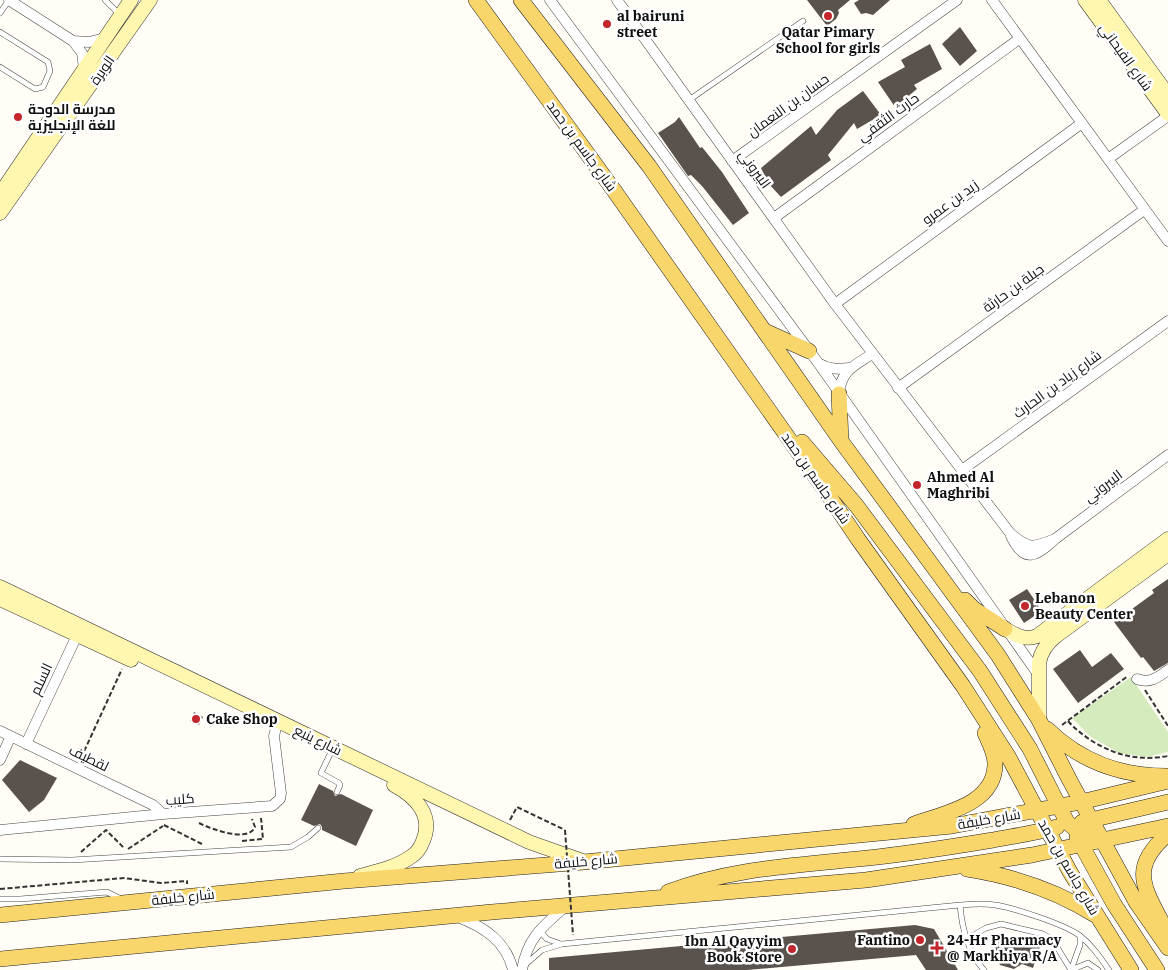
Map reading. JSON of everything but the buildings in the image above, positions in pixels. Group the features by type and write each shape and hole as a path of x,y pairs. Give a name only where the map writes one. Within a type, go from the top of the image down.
{"main road":[{"name":"شارع جاسم بن حمد","path":"476,0 613,189 858,539 964,686 1008,756 1058,850 1131,970"},
{"path":"521,1 649,166 841,441 998,655 1039,720 1081,802 1136,902 1168,948"},
{"path":"766,332 809,351"},
{"path":"744,375 856,505 962,645 1015,723 1030,749 1067,825 1082,844 1114,904 1157,970"},
{"path":"839,394 841,441"},
{"path":"938,575 974,609 1005,629"},
{"path":"886,832 952,811 972,802 982,795 992,781 996,761 964,686"},
{"path":"1039,720 1052,733 1078,752 1104,766 1135,775 1168,776"},
{"name":"شارع خليفة","path":"0,915 344,881 584,862 952,826 1081,802 1168,781"},
{"path":"1058,850 1067,825 1081,802"},
{"path":"651,899 687,885 757,869 903,854 958,846 1091,820 1168,802"},
{"path":"1037,810 1055,818 1081,834 1102,840"},
{"path":"0,959 454,916 866,880 1058,850 1168,826"},
{"path":"1168,834 1150,852 1144,863 1143,871 1145,888 1168,935"},
{"path":"955,867 979,870 1053,893 1097,916"}],"street":[{"path":"9,0 73,41 82,53 84,68"},
{"name":"الوبرة","path":"0,194 131,0"},
{"name":"الوبرة","path":"0,213 150,0"},
{"path":"550,0 819,364 1038,674"},
{"name":"البيروني","path":"617,0 872,354 1010,533 1019,541 1028,546 1039,545 1055,539 1168,455"},
{"name":"حسان بن النعمان","path":"732,161 957,0"},
{"path":"992,0 1018,39 1168,241"},
{"name":"شارع الفيحاني","path":"1085,0 1168,115"},
{"name":"شارع الفيحاني","path":"1099,0 1168,95"},
{"path":"73,41 89,42 105,38"},
{"name":"حارث الثقفي","path":"774,218 1018,39"},
{"path":"1108,159 1168,115"},
{"name":"زيد بن عمرو","path":"835,304 1082,123"},
{"name":"جبلة بن حارثة","path":"898,388 1144,210"},
{"name":"شارع زياد بن الحارث","path":"962,470 1168,321"},
{"path":"839,394 843,375 850,368 872,354"},
{"path":"819,364 833,369 850,368"},
{"path":"1005,629 1024,638 1030,639 1038,636 1168,539"},
{"path":"1039,720 1038,674 1041,654 1050,641 1168,554"},
{"name":"شارع ينبع","path":"0,587 80,630 127,658 222,698"},
{"name":"شارع ينبع","path":"0,598 80,630 372,770 529,842 584,862"},
{"name":"السلم","path":"26,744 80,630"},
{"path":"1137,679 1144,682 1151,681 1168,670"},
{"name":"كليب","path":"0,830 164,819 272,806 280,799 281,793 274,736 277,724"},
{"name":"لقطيف","path":"0,731 153,805 164,819"},
{"path":"0,760 11,736"},
{"name":"شارع ينبع","path":"344,881 400,863 414,855 422,844 427,832 426,819 414,798 372,770"},
{"path":"519,970 527,950 539,930 566,906"},
{"path":"454,916 476,924 487,931 504,948 519,970"}],"lane":[{"path":"0,13 9,0"},
{"path":"105,0 120,15"},
{"path":"688,100 803,20"},
{"path":"0,32 48,62 50,71 44,87 35,89 0,67"},
{"path":"331,750 321,773 339,783 337,792"},
{"path":"0,859 72,860 291,847 308,837 318,828"},
{"path":"0,898 20,899 107,892 128,903"},
{"path":"519,970 542,950 562,944 984,904 1004,907 1038,917 1072,931 1094,949 1109,970"},
{"path":"960,905 961,920 967,939 976,959 984,970"},
{"path":"967,939 986,928 1001,924 1043,934 1052,939 1071,970"},
{"path":"539,930 547,940 562,944"},
{"path":"1071,970 1080,937"},
{"path":"1071,970 1088,963 1098,970"}],"path":[{"path":"77,767 127,658"},
{"path":"1052,733 1132,674 1168,726"},
{"path":"1068,721 1084,736 1118,754 1132,758 1152,759 1168,756"},
{"path":"234,842 263,839 260,807"},
{"path":"517,807 565,830 573,935"},
{"path":"207,821 198,822 214,829 245,835 253,831 255,827 255,823 249,816"},
{"path":"155,826 164,819"},
{"path":"164,819 204,844 196,845"},
{"path":"126,850 164,819"},
{"path":"106,830 126,850 124,852 133,851"},
{"path":"87,853 80,854 106,830"},
{"path":"96,831 115,830"},
{"path":"0,889 124,878 161,883 187,881 188,896"}],"green space":[{"path":"1131,677 1168,732 1168,752 1147,757 1119,753 1091,737 1072,718"}],"place":[{"name":"Qatar Pimary School for girls","path":"828,16"},
{"name":"al bairuni street","path":"607,24"},
{"name":"مدرسة الدوحة للغة الإنجليزية","path":"18,117"},
{"name":"Ahmed Al Maghribi","path":"917,485"},
{"name":"Lebanon Beauty Center","path":"1025,606"},
{"name":"Cake Shop","path":"196,719"},
{"name":"Fantino","path":"920,940"},
{"name":"24-Hr Pharmacy @ Markhiya R/A","path":"937,948"},
{"name":"Ibn Al Qayyim Book Store","path":"792,949"}]}
